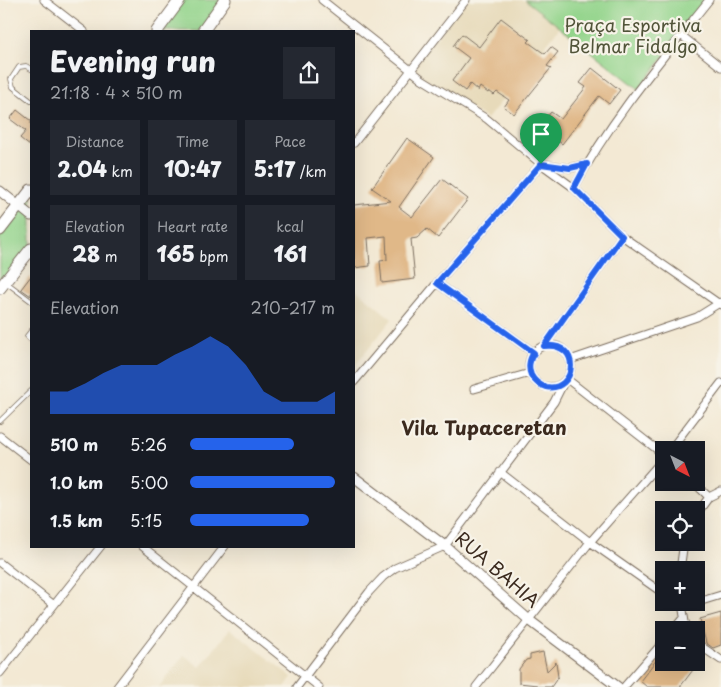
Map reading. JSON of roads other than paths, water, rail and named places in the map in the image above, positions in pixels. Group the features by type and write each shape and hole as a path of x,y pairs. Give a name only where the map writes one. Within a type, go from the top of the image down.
{"main road":[{"path":"158,30 180,0"},
{"path":"204,30 226,0"},
{"path":"0,230 30,191"},
{"path":"2,285 30,250"}],"street":[{"path":"44,0 83,30"},
{"path":"322,0 422,79 487,119 541,164 574,188 622,236 721,303 697,317 570,360"},
{"path":"355,141 466,0"},
{"path":"574,188 587,164 641,86 709,0"},
{"path":"681,35 721,67"},
{"path":"541,164 570,168 587,164"},
{"path":"355,381 541,164"},
{"path":"0,191 30,215"},
{"path":"565,381 557,386 548,387 540,385 530,373 529,364 534,353 544,346 622,236"},
{"path":"437,283 534,353"},
{"path":"297,687 382,577 395,568 445,546 554,402 571,368 570,360 566,352 560,347 544,346"},
{"path":"474,389 530,373"},
{"path":"565,381 655,449"},
{"path":"677,441 721,383"},
{"path":"2,440 30,459"},
{"path":"476,687 590,542 655,466"},
{"path":"500,472 590,542 655,588"},
{"name":"RUA BAHIA","path":"355,478 445,546 529,620 618,687"},
{"path":"703,491 709,497"},
{"path":"705,502 709,497 721,491"},
{"path":"0,673 99,548"},
{"path":"144,548 319,687"},
{"path":"117,687 224,548"},
{"path":"0,563 54,605"},
{"path":"705,599 721,595"},
{"path":"683,611 685,621"},
{"path":"705,648 721,660"},
{"path":"624,687 655,652"}],"lane":[{"path":"30,68 26,66 19,67 11,79 13,87 30,100"},
{"path":"2,285 30,300"},
{"path":"0,421 30,392"}],"district":[{"name":"Vila Tupaceretan","path":"484,428"}],"park label":[{"name":"Praça Esportiva Belmar Fidalgo","path":"633,36"}]}
